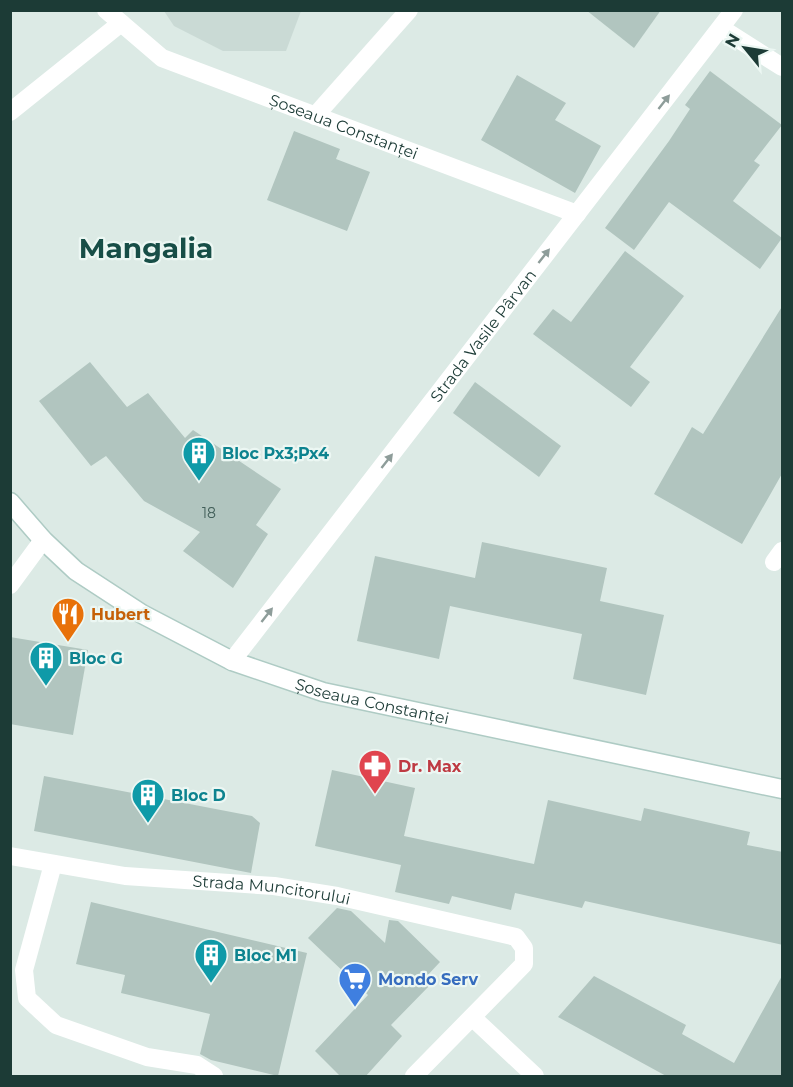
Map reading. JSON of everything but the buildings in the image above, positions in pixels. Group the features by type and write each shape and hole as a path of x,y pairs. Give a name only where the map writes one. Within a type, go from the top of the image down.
{"street":[{"name":"Șoseaua Constanței","path":"106,10 162,58 577,214"},
{"path":"315,116 409,10"},
{"name":"Strada Vasile Pârvan","path":"232,661 734,10"},
{"path":"10,112 121,23"},
{"path":"721,28 783,67"},
{"name":"Șoseaua Constanței","path":"10,502 43,540 76,571 142,614 232,661 323,692 783,789"},
{"path":"10,585 43,540"},
{"name":"Strada Muncitorului","path":"10,856 125,876 274,886 337,896 516,937 524,948 524,964 474,1018"},
{"path":"53,864 24,970 27,998 56,1025 147,1057 197,1065 214,1077"},
{"path":"414,1077 474,1018 535,1077"}],"shaded area":[{"path":"164,11 301,11 286,51 223,51 174,26"}],"place":[{"name":"Bloc Px3;Px4","path":"199,482"},
{"name":"Hubert","path":"68,643"},
{"name":"Bloc G","path":"46,687"},
{"name":"Dr. Max","path":"375,795"},
{"name":"Bloc D","path":"148,824"},
{"name":"Bloc M1","path":"211,984"},
{"name":"Mondo Serv","path":"355,1008"}],"district":[{"name":"Mangalia","path":"146,248"}]}
